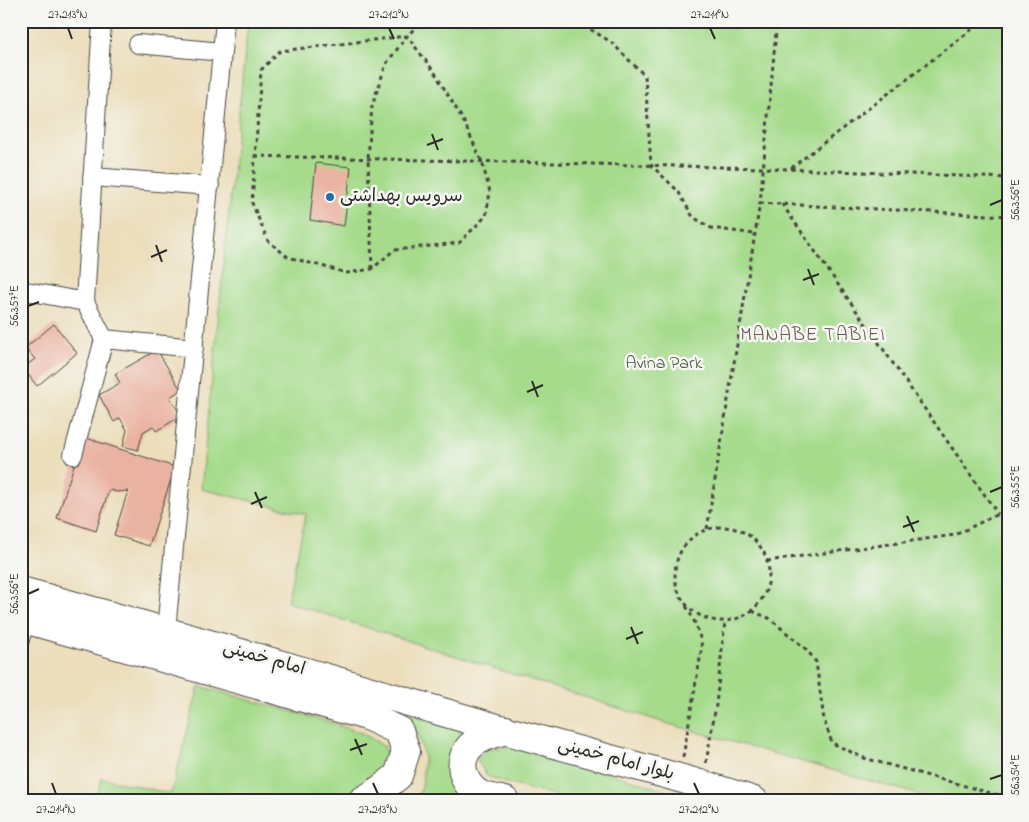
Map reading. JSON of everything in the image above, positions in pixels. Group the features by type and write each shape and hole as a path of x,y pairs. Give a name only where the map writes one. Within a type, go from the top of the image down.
{"main road":[{"name":"امام خمینی","path":"21,591 166,630 506,730"},
{"path":"26,619 367,716 399,732 406,752 398,776 362,801"},
{"name":"بلوار امام خمینی","path":"506,730 691,780 754,801"},
{"path":"505,801 480,795 467,783 461,768 466,750 476,742 506,730"}],"street":[{"path":"73,455 104,339 85,302 102,21"},
{"path":"166,630 225,21"},
{"path":"138,44 222,52"},
{"path":"92,177 210,186"},
{"path":"21,290 85,302"},
{"path":"104,339 194,348"}],"lane":[{"path":"21,653 26,619"}],"path":[{"path":"372,269 368,159 372,106 386,64 407,36 422,21"},
{"path":"578,21 611,42 645,76 651,165 678,191 693,217 711,228 755,234"},
{"path":"707,529 760,203 777,21"},
{"path":"790,168 983,21"},
{"path":"407,36 435,73 463,120 482,162 490,192 486,216 459,243 394,250 372,269 347,273 288,257 268,241 252,203 261,70 280,51 407,36"},
{"path":"255,156 790,168 1008,178"},
{"path":"760,203 1008,216"},
{"path":"782,204 998,514"},
{"path":"767,561 955,535 1008,509"},
{"path":"683,601 695,613 709,620 725,621 739,618 752,611 761,601 767,589 769,575 767,561 761,547 744,532 722,526 707,529 691,537 680,551 677,559 675,568 676,585 683,601 693,617 700,634 702,647 689,730 691,780"},
{"path":"752,611 769,618 807,650 816,662 824,720 832,743 864,758 998,795 1008,795"},
{"path":"691,780 716,705 725,621"}],"green space":[{"name":"Avina Park","path":"248,21 1008,21 1008,801 941,801 662,722 287,602 306,514 201,489"},
{"path":"199,686 319,719 362,733 385,747 388,767 373,782 330,801 95,801 102,778 171,794"},
{"path":"358,700 473,732 472,801 414,801 422,788 424,756 418,734 402,722"},
{"path":"508,747 556,756 698,801 579,801 513,785 487,776 477,760 486,749"}],"building":[{"name":"سرویس بهداشتی","path":"316,163 351,167 344,226 310,220"},
{"path":"54,324 77,353 37,386 23,368 35,359 25,348"},
{"path":"157,350 181,390 170,397 181,416 156,431 153,426 143,432 138,450 123,446 127,430 120,418 114,422 99,395 120,383 115,374"},
{"path":"83,437 175,467 149,546 114,535 128,491 117,492 109,490 96,531 57,518"}],"place":[{"name":"سرویس بهداشتی","path":"330,197"}],"district":[{"name":"MANABE TABIEI","path":"813,335"}]}
